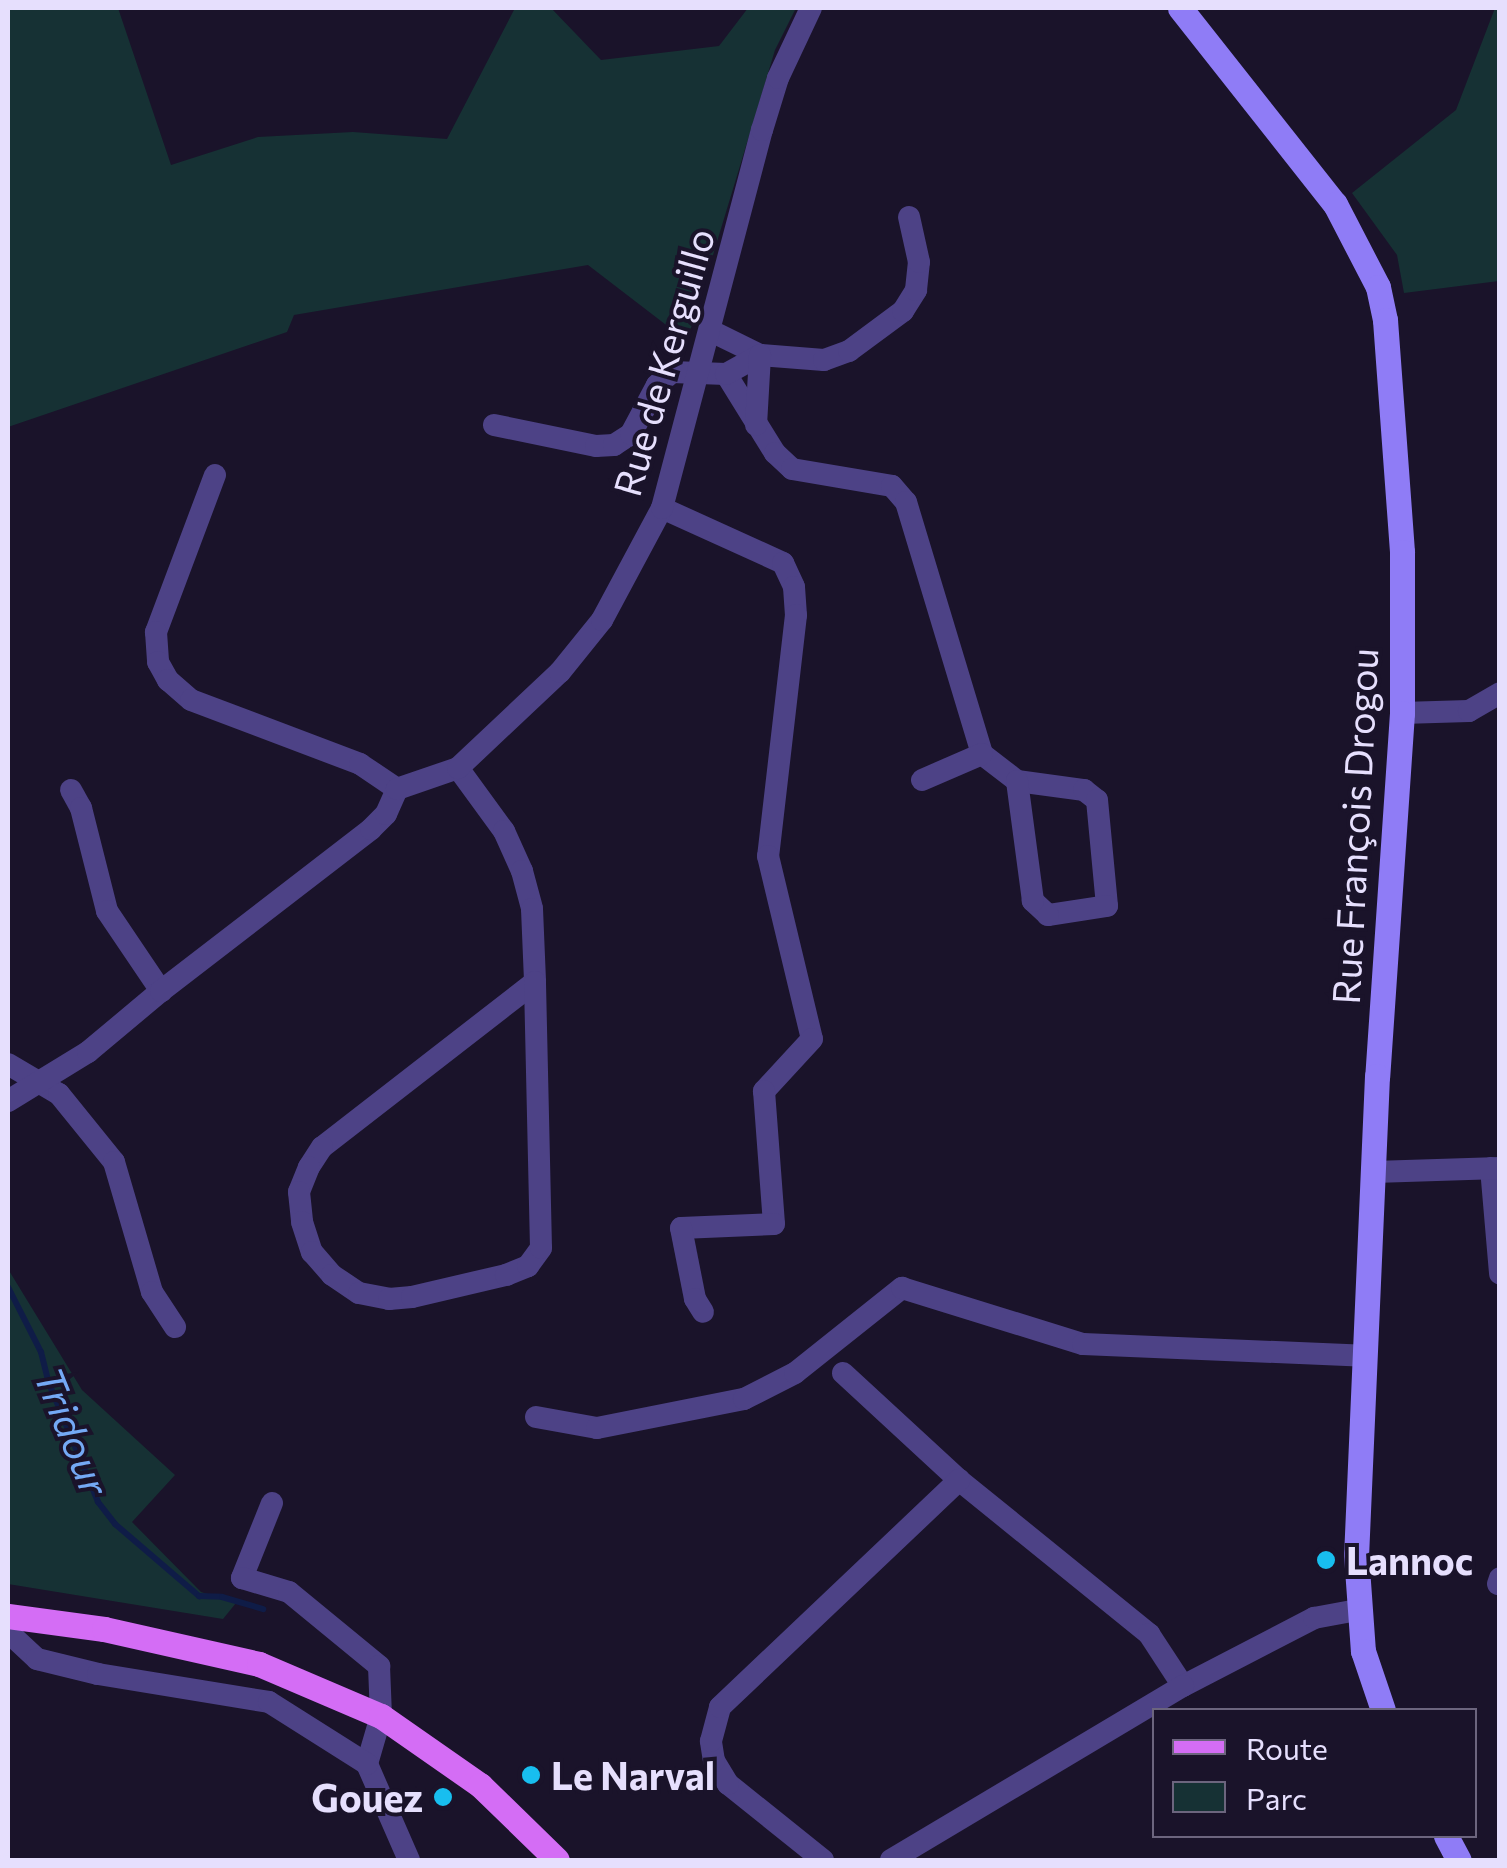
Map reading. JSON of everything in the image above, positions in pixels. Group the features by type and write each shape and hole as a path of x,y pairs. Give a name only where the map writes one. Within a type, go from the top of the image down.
{"main road":[{"path":"8,1616 104,1629 259,1664 381,1716 480,1785 558,1860"}],"street":[{"name":"Rue de Kerguillo","path":"397,789 458,768 560,672 602,620 662,508 778,78 812,8"},
{"name":"Rue François Drogou","path":"1180,8 1335,204 1378,288 1385,320 1402,552 1402,712 1392,818 1364,1356 1357,1610 1363,1650 1381,1708"},
{"path":"712,331 760,355 824,360 849,351 903,311 916,290 919,262 909,217"},
{"path":"494,425 596,446 614,444 631,434 656,385 672,372 701,370 726,374 760,355"},
{"path":"756,425 760,355"},
{"path":"726,374 756,425 792,468 892,486 906,502 982,754 1017,781 1084,790 1097,800 1108,906 1048,915 1033,902 1017,781"},
{"path":"8,1101 88,1052 160,990 371,829 386,814 397,789 360,764 191,700 168,680 158,662 156,632 215,475"},
{"path":"662,508 783,563 794,588 796,615 768,856 812,1039 764,1091 774,1224 681,1228 694,1299 703,1312"},
{"path":"1402,712 1469,711 1500,692"},
{"path":"922,780 982,754"},
{"path":"458,768 504,831 522,871 532,909 535,982 541,1248 528,1266 506,1275 412,1297 389,1299 359,1293 332,1275 312,1252 298,1192 309,1167 322,1147 535,982"},
{"path":"71,790 81,808 107,911 160,990"},
{"path":"8,1064 59,1094 114,1162 152,1292 175,1327"},
{"path":"1374,1172 1496,1168 1500,1274"},
{"path":"536,1418 597,1428 744,1399 796,1373 902,1288 1083,1344 1364,1356"},
{"path":"842,1372 958,1480 1149,1634 1183,1686"},
{"path":"823,1860 728,1784 714,1761 712,1740 720,1707 958,1480"},
{"path":"272,1503 242,1578 288,1592 378,1666 381,1716 367,1764"},
{"path":"891,1860 1183,1686 1314,1618 1357,1610"},
{"path":"8,1632 37,1659 98,1674 269,1702 367,1764 409,1860"}],"green space":[{"path":"8,8 118,8 171,165 258,137 353,132 447,139 515,8 551,8 601,60 719,46 748,8 796,8 775,50 687,341 588,265 294,315 287,332 8,427"},
{"path":"1495,8 1500,8 1499,281 1404,293 1397,255 1352,193 1456,110"},
{"path":"8,1269 82,1390 175,1475 132,1522 201,1592 236,1603 223,1619 8,1584"}],"waterway":[{"name":"Tridour","path":"8,1287 41,1352 48,1381 98,1502 115,1524 199,1596 222,1597 263,1609"}],"place":[{"name":"Lannoc","path":"1326,1560"},
{"name":"Le Narval","path":"531,1775"},
{"name":"Gouez","path":"443,1797"}]}
